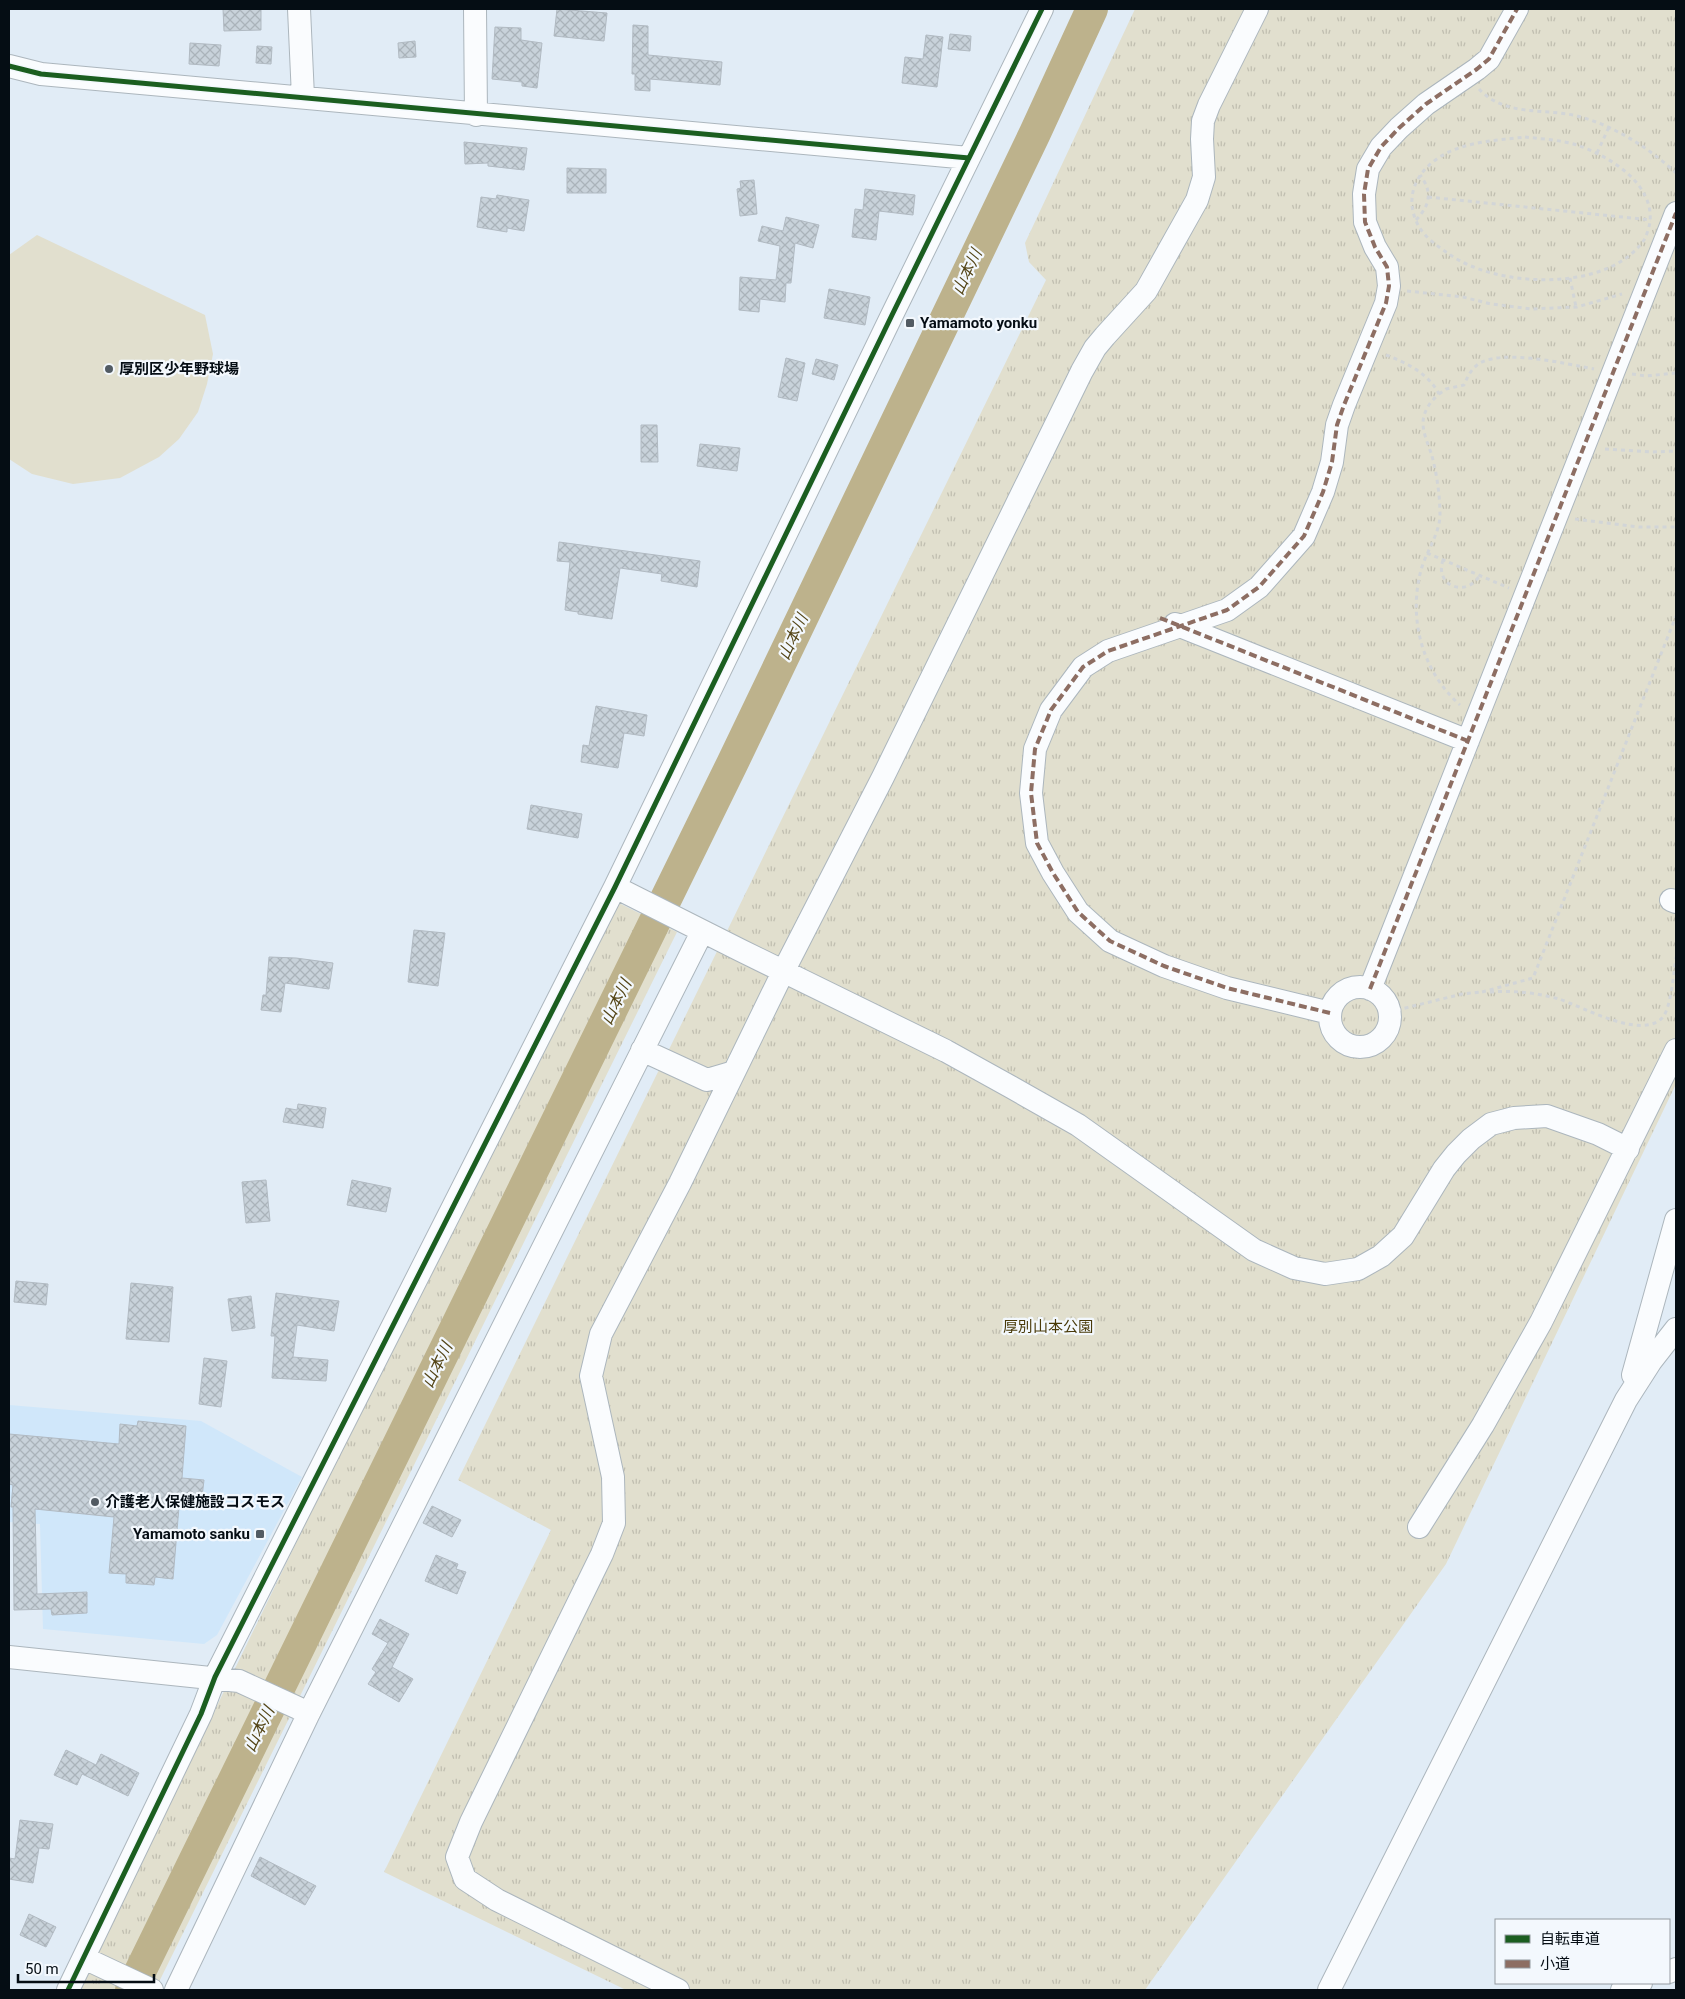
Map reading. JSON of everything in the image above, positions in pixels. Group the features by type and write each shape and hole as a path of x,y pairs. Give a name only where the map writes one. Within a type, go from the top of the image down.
{"street":[{"path":"299,9 302,97"},
{"path":"475,9 476,115"},
{"path":"68,1990 201,1714 216,1677 615,887 1042,9"},
{"path":"678,1990 497,1900 465,1879 457,1858 471,1822 602,1554 614,1523 613,1477 590,1376 601,1334 680,1182 783,972 883,777 1082,371 1095,348 1146,290 1197,200 1204,177 1203,121 1209,105 1257,9"},
{"path":"1330,1013 1227,988 1161,965 1110,941 1078,912 1037,843 1031,793 1035,749 1051,710 1084,666 1108,651 1170,622 1227,610 1259,587 1304,536 1323,492 1332,462 1337,425 1386,303 1389,288 1387,267 1375,247 1365,222 1364,194 1368,169 1381,147 1399,128 1426,104 1489,59 1517,9"},
{"path":"9,66 41,74 302,97 476,115 968,158"},
{"path":"1370,989 1674,218"},
{"path":"1170,622 1468,741"},
{"path":"615,887 783,972 946,1051 1078,1125 1254,1250 1294,1268 1325,1274 1358,1269 1381,1256 1403,1236 1444,1169 1456,1154 1471,1139 1491,1124 1514,1118 1547,1116 1598,1134 1628,1149"},
{"path":"176,1990 303,1712 642,1050 695,928"},
{"path":"1361,987 1370,989 1383,998 1389,1012 1388,1027 1383,1036 1368,1046 1350,1045 1337,1036 1332,1029 1330,1013 1337,998 1344,992 1361,987"},
{"path":"642,1050 707,1080 734,1072"},
{"path":"1419,1527 1483,1425 1541,1322 1676,1050"},
{"path":"1626,1400 1676,1220"},
{"path":"1329,1990 1626,1400 1650,1361 1676,1329"},
{"path":"9,1657 216,1677 239,1681 303,1712"},
{"path":"84,1958 152,1990"},
{"path":"1622,1990 1638,1984"}],"path":[{"path":"1467,76 1485,96 1500,105 1579,116 1609,128 1659,156 1676,172"},
{"path":"1597,153 1609,128"},
{"path":"1525,137 1560,141 1597,153 1631,176 1642,190 1650,205 1650,220 1644,240 1621,262 1593,273 1570,278 1534,280 1502,276 1483,271 1454,258 1434,244 1416,221 1411,205 1411,193 1420,175 1430,162 1451,151 1482,141 1525,137"},
{"path":"1416,221 1426,209 1428,198 1427,185 1420,175"},
{"path":"1428,198 1650,220 1674,218"},
{"path":"1570,278 1576,307"},
{"path":"1389,288 1463,296 1491,304 1531,309 1576,307 1629,292 1649,283"},
{"path":"1368,348 1418,370 1434,385 1439,394"},
{"path":"1477,717 1450,696 1435,675 1422,648 1418,634 1417,600 1421,569 1435,537 1440,518 1435,467 1423,422 1430,402 1446,389 1464,386 1476,365 1501,357 1526,358 1646,376 1676,374"},
{"path":"1585,443 1617,451 1676,451"},
{"path":"1557,515 1639,528 1676,527"},
{"path":"1427,553 1526,594"},
{"path":"1443,560 1442,575 1454,587 1470,586 1480,576"},
{"path":"1482,992 1534,978 1676,616"},
{"path":"1389,1012 1462,994 1503,990 1558,999 1622,1023 1638,1026 1655,1023 1664,1016 1676,957"}],"shaded area":[{"path":"9,1405 201,1421 302,1477 217,1635 204,1644 43,1629 40,1524 9,1522"}],"green space":[{"name":"厚別山本公園","path":"1135,9 1676,9 1676,1084 1446,1564 1145,1990 626,1990 384,1872 551,1530 458,1480 1046,280 1029,262 1025,243"},
{"name":"厚別区少年野球場","path":"37,235 205,315 213,354 207,384 198,412 179,439 159,457 120,478 73,484 32,474 9,459 9,255"},
{"path":"609,898 677,932 155,1990 79,1990"}],"building":[{"path":"223,9 261,9 261,30 224,31"},
{"path":"557,9 607,13 604,41 554,36"},
{"path":"633,25 648,26 648,55 722,62 720,85 650,79 650,91 635,90 635,74 632,74"},
{"path":"495,27 521,28 521,40 542,43 537,88 522,86 522,82 492,79"},
{"path":"950,34 971,36 970,51 948,49"},
{"path":"926,35 943,37 937,87 902,83 905,57 923,59"},
{"path":"415,41 416,57 399,58 398,43"},
{"path":"190,43 221,45 219,66 189,64"},
{"path":"257,46 272,47 271,64 256,63"},
{"path":"464,142 527,148 524,170 488,166 488,163 465,164"},
{"path":"567,168 606,169 606,193 567,193"},
{"path":"754,180 757,214 740,216 737,189 741,188 740,181"},
{"path":"865,189 915,195 913,215 879,211 876,240 852,237 855,209 863,210"},
{"path":"497,195 529,200 524,231 507,228 507,232 477,227 481,197 496,199"},
{"path":"786,217 819,225 813,248 795,243 791,283 786,283 785,302 760,299 759,312 739,310 740,277 776,280 780,246 758,241 762,226 783,231"},
{"path":"829,289 870,297 865,325 824,318"},
{"path":"786,358 805,363 797,401 778,397"},
{"path":"816,359 838,365 834,380 812,374"},
{"path":"641,425 657,425 658,462 641,462"},
{"path":"700,444 740,448 737,471 697,466"},
{"path":"559,542 700,561 697,587 661,581 662,574 620,568 612,619 565,610 570,562 557,561"},
{"path":"596,706 647,715 644,736 624,733 618,768 581,762 583,745 589,746"},
{"path":"531,805 582,814 578,838 527,829"},
{"path":"414,930 445,933 438,986 408,982"},
{"path":"269,957 296,958 333,963 329,989 285,983 281,1012 261,1010 263,995 266,995"},
{"path":"298,1104 326,1108 323,1128 283,1122 286,1108 297,1110"},
{"path":"266,1180 270,1221 246,1223 242,1182"},
{"path":"352,1180 391,1188 386,1212 347,1205"},
{"path":"16,1281 48,1284 46,1305 14,1302"},
{"path":"131,1283 173,1287 169,1342 126,1339"},
{"path":"276,1293 339,1301 334,1331 297,1325 293,1357 328,1360 326,1381 272,1378 275,1336 271,1336"},
{"path":"251,1296 255,1328 232,1331 228,1299"},
{"path":"204,1358 227,1361 221,1407 199,1404"},
{"name":"介護老人保健施設コスモス","path":"138,1421 186,1426 182,1478 204,1480 202,1497 180,1495 173,1579 155,1577 154,1585 126,1583 126,1574 109,1573 114,1517 35,1509 37,1594 87,1592 87,1613 52,1615 51,1609 14,1610 13,1507 11,1507 13,1485 9,1484 9,1434 119,1444 120,1424 137,1426"},
{"path":"432,1506 461,1520 452,1537 423,1523"},
{"path":"436,1555 458,1564 456,1569 466,1572 457,1594 425,1581"},
{"path":"380,1619 409,1634 392,1667 413,1679 399,1702 368,1684 376,1672 372,1669 388,1643 372,1634"},
{"path":"66,1750 96,1765 101,1754 139,1773 128,1796 82,1774 77,1785 54,1775"},
{"path":"20,1820 53,1824 49,1849 39,1848 33,1883 9,1879 9,1858 15,1859"},
{"path":"260,1857 316,1886 305,1905 251,1876"},
{"path":"29,1914 56,1927 46,1947 20,1935"}],"waterway":[{"name":"山本川","path":"131,1990 732,764 1035,133 1092,9"}],"marked path":[{"path":"1330,1013 1227,988 1164,966 1110,941 1078,912 1053,873 1037,843 1031,793 1035,749 1051,710 1083,667 1108,651 1227,610 1259,587 1304,536 1323,492 1332,462 1337,425 1386,303 1389,286 1387,267 1375,247 1365,222 1364,194 1368,169 1381,147 1399,128 1426,104 1489,59 1517,9"},
{"path":"1370,989 1676,213"},
{"path":"1160,618 1468,741"}],"cycle path":[{"path":"68,1990 201,1714 215,1677 615,887 1042,9"},
{"path":"9,66 41,74 969,158"}],"place":[{"name":"Yamamoto yonku","path":"910,323"},
{"name":"厚別区少年野球場","path":"109,369"},
{"name":"介護老人保健施設コスモス","path":"95,1502"},
{"name":"Yamamoto sanku","path":"260,1534"}]}
